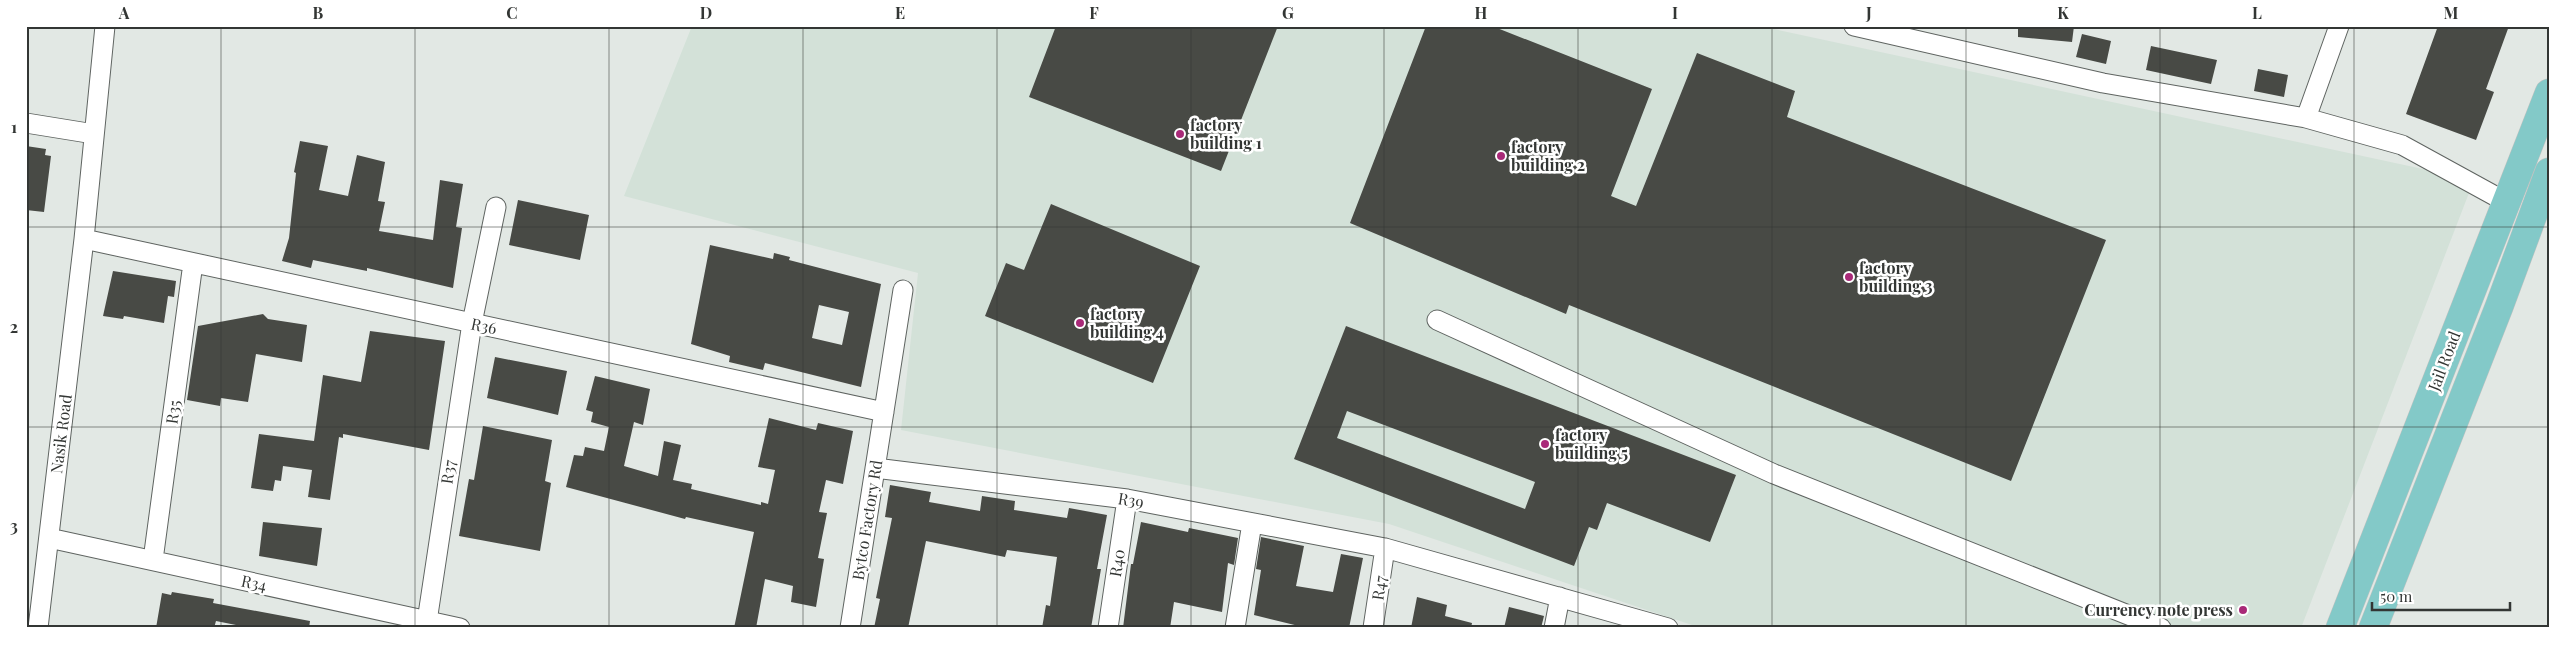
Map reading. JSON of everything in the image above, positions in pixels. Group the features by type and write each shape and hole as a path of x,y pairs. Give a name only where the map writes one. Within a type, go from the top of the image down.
{"main road":[{"name":"Jail Road","path":"2340,628 2549,94"},
{"path":"2373,628 2470,381 2549,172"},
{"path":"2442,367 2470,381"}],"street":[{"name":"Nasik Road","path":"38,628 84,239 105,26"},
{"path":"1854,26 2103,83 2306,118 2402,145 2506,202"},
{"path":"2306,118 2340,26"},
{"path":"26,123 94,134"},
{"name":"R37","path":"427,624 472,323 496,208"},
{"name":"R36","path":"84,239 884,412"},
{"name":"R35","path":"153,560 193,263"},
{"name":"Bytco Factory Rd","path":"850,628 903,290"},
{"path":"1437,320 1774,474 2161,628"},
{"name":"R39","path":"875,468 1127,499 1385,548 1668,628"},
{"name":"R40","path":"1108,628 1127,499"},
{"path":"1234,628 1252,522"},
{"name":"R34","path":"49,538 153,560 427,624 460,628"},
{"name":"R47","path":"1373,628 1385,548"},
{"path":"1554,628 1560,597"}],"shaded area":[{"path":"692,26 1760,26 2474,180 2301,628 1701,628 1389,524 901,430 918,273 624,196"}],"building":[{"name":"factory building 1","path":"1056,26 1278,26 1221,171 1029,97"},
{"name":"factory building 3","path":"1426,26 1492,26 1652,89 1611,196 1636,206 1697,53 1795,91 1787,117 2106,240 2011,481 1569,305 1566,314 1350,223"},
{"path":"2018,26 2074,26 2072,42 2018,37"},
{"path":"2438,26 2509,26 2486,89 2494,92 2476,140 2406,114"},
{"path":"2082,34 2111,41 2106,64 2076,57"},
{"path":"2151,46 2217,60 2211,84 2146,70"},
{"path":"2258,69 2288,75 2284,97 2254,91"},
{"path":"300,141 328,146 319,190 348,196 357,155 385,162 378,201 385,202 379,231 433,240 440,180 463,184 456,227 462,228 453,288 367,268 367,271 313,260 311,268 282,261 289,238 296,173 294,172"},
{"path":"26,146 46,149 45,155 51,156 44,212 26,210"},
{"path":"518,200 589,215 580,260 509,245"},
{"path":"1051,204 1200,266 1153,383 985,316 1006,263 1024,270"},
{"path":"710,245 773,259 774,253 790,257 789,260 881,284 861,387 765,363 763,370 729,362 730,356 691,344","holes":["819,305 849,312 842,345 812,338"]},
{"path":"113,271 176,281 174,297 168,296 164,323 124,316 123,319 103,316"},
{"path":"263,314 268,319 307,325 302,362 256,354 248,402 221,398 220,406 187,400 198,326"},
{"name":"factory building 5","path":"1346,326 1736,475 1710,542 1607,503 1597,530 1589,527 1574,566 1294,459","holes":["1347,411 1535,482 1525,509 1337,438"]},
{"path":"370,331 445,341 429,450 343,434 343,438 339,437 330,500 308,497 312,470 283,466 281,481 275,480 273,491 251,488 259,434 314,441 323,375 361,382"},
{"path":"495,357 567,371 558,415 487,398"},
{"path":"595,376 650,389 643,425 634,422 624,466 658,476 664,441 681,445 673,480 692,484 691,489 761,505 761,502 768,504 775,470 758,467 769,418 816,430 818,423 853,431 843,484 826,480 819,512 827,513 818,558 824,559 816,607 791,602 793,586 765,579 756,628 734,628 754,532 686,517 685,519 566,487 574,455 583,456 585,447 604,451 609,427 591,422 593,412 586,410"},
{"path":"483,426 552,440 545,481 551,483 540,551 459,536 469,479 474,480"},
{"path":"890,485 931,492 929,502 980,511 982,496 1015,501 1014,510 1067,518 1069,508 1107,515 1097,569 1101,569 1091,628 1042,628 1046,605 1050,606 1057,557 1007,550 1005,557 926,541 908,628 874,628 880,599 876,598 892,518 885,517"},
{"path":"263,522 322,528 317,566 259,556"},
{"path":"1141,522 1188,532 1189,528 1238,538 1234,565 1228,563 1222,612 1174,602 1170,628 1123,628 1131,564 1133,564"},
{"path":"1261,537 1304,546 1296,586 1333,592 1341,554 1363,558 1349,628 1307,628 1254,615 1261,570 1256,569"},
{"path":"172,592 214,599 213,603 310,621 309,628 251,628 216,621 214,628 156,628 162,593 171,595"},
{"path":"1417,597 1447,605 1445,616 1472,623 1471,628 1411,628"},
{"path":"1509,607 1544,616 1541,628 1504,628"}],"place":[{"name":"factory building 1","path":"1180,134"},
{"name":"factory building 2","path":"1501,156"},
{"name":"factory building 3","path":"1849,277"},
{"name":"factory building 4","path":"1080,323"},
{"name":"factory building 5","path":"1545,444"},
{"name":"Currency note press","path":"2243,610"}]}
